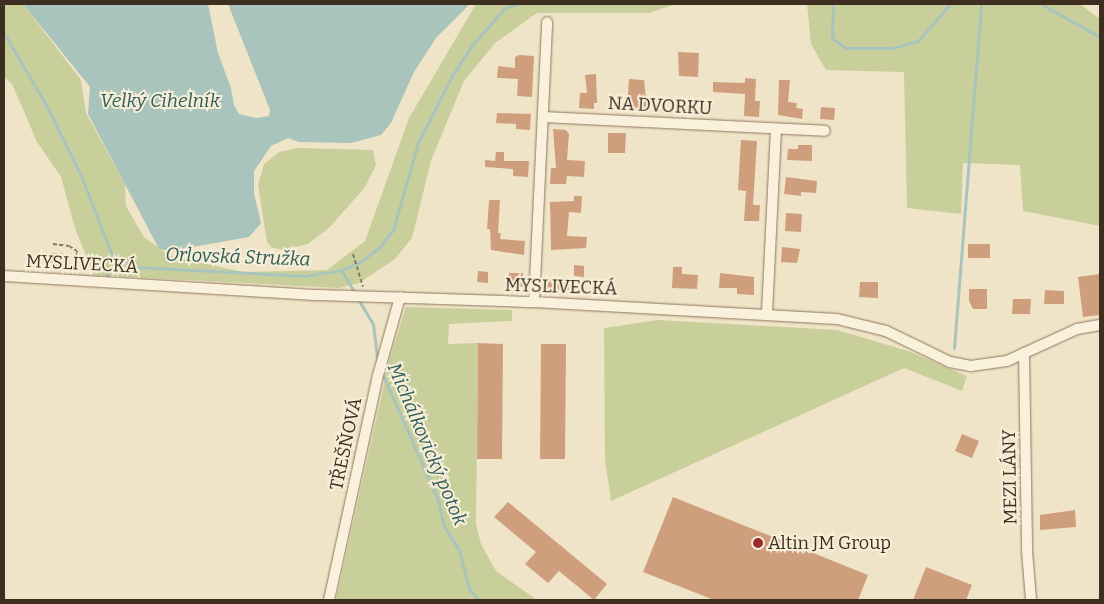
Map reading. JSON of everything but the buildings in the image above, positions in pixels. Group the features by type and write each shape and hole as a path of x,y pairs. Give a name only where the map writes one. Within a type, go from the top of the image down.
{"street":[{"path":"534,302 547,22"},
{"name":"NA DVORKU","path":"543,117 825,131"},
{"path":"767,313 776,129"},
{"name":"MYSLIVECKÁ","path":"4,276 341,296 534,302 767,313 837,319 886,331 950,362 970,366 1007,361 1077,329 1100,326"},
{"name":"TŘEŠŇOVÁ","path":"329,600 377,379 400,297"},
{"name":"MEZI LÁNY","path":"1024,353 1027,551 1031,600"}],"path":[{"path":"53,244 69,246 76,251 75,281"},
{"path":"353,254 363,288 368,296"}],"green space":[{"path":"4,4 23,4 81,80 86,113 125,184 126,206 144,237 170,256 243,272 327,270 365,241 409,118 476,4 677,4 648,13 537,13 495,43 464,81 431,161 412,238 395,259 359,283 339,288 94,275 75,228 61,177 37,142 12,84 4,77"},
{"path":"807,4 1080,4 1100,19 1100,226 1023,211 1020,165 963,163 961,214 907,208 904,72 826,70 811,44"},
{"path":"298,148 373,150 376,165 365,187 330,227 308,244 283,250 271,247 267,242 258,185 264,164 279,152"},
{"path":"406,307 512,310 512,321 449,324 448,344 478,343 476,524 481,544 496,571 537,600 336,600 390,358"},
{"path":"658,320 837,330 908,351 967,376 962,391 904,368 611,501 605,460 604,328"}],"water":[{"name":"Velký Cihelník","path":"23,4 208,4 218,53 231,88 234,105 239,114 256,118 269,116 270,110 228,4 470,4 436,38 414,72 391,123 381,135 351,143 299,142 288,138 271,146 254,171 254,194 261,223 249,237 170,251 159,249 88,114 90,87"}],"waterway":[{"name":"Orlovská Stružka","path":"4,33 46,105 82,178 112,255 135,267 305,276 341,270 360,262 380,247 393,230 418,143 452,76 472,45 506,7 518,4"},
{"name":"Orlovská Stružka","path":"833,4 832,38 846,48 893,48 918,41 950,4"},
{"path":"954,348 981,4"},
{"name":"Orlovská Stružka","path":"1041,4 1100,37"},
{"name":"Michálkovický potok","path":"102,257 109,280"},
{"name":"Michálkovický potok","path":"341,270 355,293"},
{"name":"Michálkovický potok","path":"358,299 373,324 378,363"},
{"name":"Michálkovický potok","path":"382,373 438,500 444,526 459,550 469,589 479,600"}],"place":[{"name":"Altin JM Group","path":"758,543"}]}
